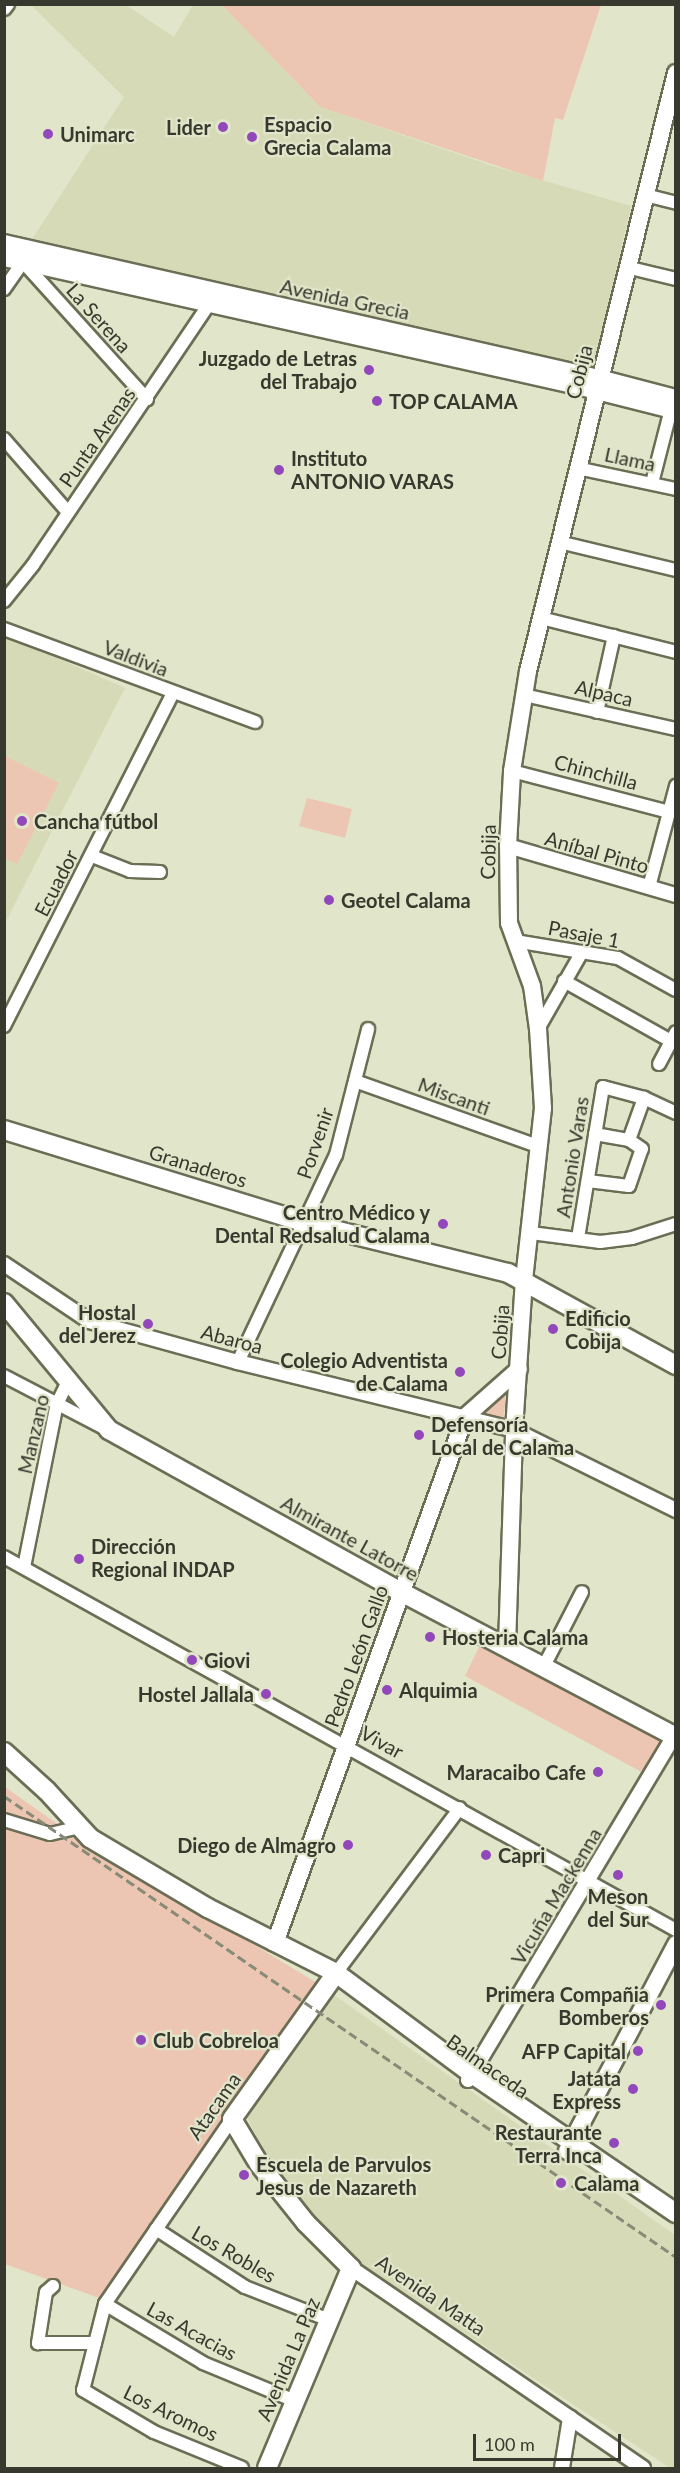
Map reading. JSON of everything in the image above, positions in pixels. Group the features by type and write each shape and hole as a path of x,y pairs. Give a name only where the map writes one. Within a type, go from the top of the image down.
{"main road":[{"name":"Cobija","path":"507,1646 514,1430 524,1280 543,1108 538,1029 532,986 509,923 508,846 512,771 524,695 541,618 626,267 674,81"},
{"name":"Avenida Grecia","path":"4,243 213,298"},
{"name":"Avenida Grecia","path":"4,258 213,298 674,402"},
{"name":"Granaderos","path":"4,1130 306,1223 487,1267 524,1280 675,1365"},
{"path":"4,1303 109,1430"},
{"name":"Pedro León Gallo","path":"276,1943 465,1417 519,1369"},
{"name":"Almirante Latorre","path":"109,1430 401,1592 675,1735"},
{"name":"Balmaceda","path":"4,1752 24,1769 90,1838 208,1908 276,1943 333,1977 675,2224"},
{"path":"569,2147 675,1944"},
{"name":"Atacama","path":"232,2119 333,1977"},
{"name":"Avenida Matta","path":"232,2119 266,2173 306,2223 351,2268"},
{"name":"Balmaceda","path":"569,2147 675,2213"},
{"name":"Avenida La Paz","path":"267,2469 351,2268"}],"street":[{"path":"645,195 675,203"},
{"path":"4,290 22,262 43,252"},
{"name":"La Serena","path":"22,262 147,399"},
{"path":"626,267 675,279"},
{"name":"Punta Arenas","path":"4,601 33,566 213,298"},
{"path":"652,483 674,402"},
{"path":"4,439 68,512"},
{"name":"Llama","path":"577,468 675,489"},
{"path":"559,542 675,570"},
{"path":"541,618 675,652"},
{"name":"Valdivia","path":"4,629 255,722"},
{"path":"597,712 614,636"},
{"name":"Ecuador","path":"4,1026 173,693"},
{"name":"Alpaca","path":"524,695 675,729"},
{"name":"Chinchilla","path":"512,771 669,812"},
{"path":"649,887 675,786"},
{"name":"Aníbal Pinto","path":"508,846 675,895"},
{"path":"92,856 130,871 160,872"},
{"name":"Pasaje 1","path":"515,941 618,958 675,990"},
{"path":"538,1029 582,952"},
{"path":"564,981 673,1036 658,1064"},
{"name":"Porvenir","path":"238,1362 306,1223 336,1155 368,1029"},
{"name":"Miscanti","path":"355,1081 540,1147"},
{"name":"Antonio Varas","path":"578,1238 603,1087 644,1098 675,1113"},
{"path":"629,1140 644,1098"},
{"path":"588,1181 628,1186 642,1149 629,1140 595,1134"},
{"path":"531,1233 600,1242 632,1238 675,1224"},
{"name":"Abaroa","path":"4,1264 89,1321 238,1362 514,1430 675,1510"},
{"name":"Almirante Latorre","path":"4,1376 109,1430"},
{"name":"Manzano","path":"24,1567 57,1404 68,1381"},
{"name":"Vivar","path":"4,1557 460,1808 675,1930"},
{"path":"544,1666 582,1592"},
{"name":"Vicuña Mackenna","path":"470,2077 675,1735"},
{"name":"Atacama","path":"333,1977 460,1808"},
{"path":"4,1820 50,1834 80,1827"},
{"name":"Atacama","path":"83,2390 105,2304 232,2119"},
{"name":"Los Robles","path":"156,2229 245,2287 328,2320"},
{"name":"Avenida Matta","path":"351,2268 643,2469"},
{"path":"53,2286 46,2292 38,2343 95,2343"},
{"name":"Las Acacias","path":"105,2304 203,2363 295,2401"},
{"name":"Los Aromos","path":"83,2390 154,2432 242,2469"},
{"path":"562,2469 570,2418"}],"shaded area":[{"name":"Espacio Grecia Calama","path":"31,5 126,5 174,37 193,5 222,5 320,107 493,166 631,206 594,364 588,369 29,244 124,97"},
{"path":"222,5 601,5 563,120 555,118 543,181 320,107"},
{"path":"5,635 125,688 5,923"},
{"name":"Cancha fútbol","path":"5,756 59,783 17,864 5,858"},
{"path":"307,798 352,809 345,838 299,826"},
{"path":"506,1393 503,1423 477,1414"},
{"path":"483,1639 669,1737 647,1775 465,1676"},
{"name":"Club Cobreloa","path":"5,1787 73,1835 317,1983 99,2298 5,2264"},
{"path":"334,1995 675,2235 675,2468 670,2468 355,2261 315,2222 267,2158 245,2113"}],"railway":[{"path":"4,1796 676,2257"}],"place":[{"name":"Lider","path":"223,127"},
{"name":"Unimarc","path":"48,134"},
{"name":"Espacio Grecia Calama","path":"252,137"},
{"name":"Juzgado de Letras del Trabajo","path":"369,370"},
{"name":"TOP CALAMA","path":"377,401"},
{"name":"Instituto ANTONIO VARAS","path":"279,470"},
{"name":"Cancha fútbol","path":"22,821"},
{"name":"Geotel Calama","path":"329,900"},
{"name":"Centro Médico y Dental Redsalud Calama","path":"443,1224"},
{"name":"Hostal del Jerez","path":"148,1324"},
{"name":"Edificio Cobija","path":"553,1329"},
{"name":"Colegio Adventista de Calama","path":"460,1372"},
{"name":"Defensoría Local de Calama","path":"419,1435"},
{"name":"Dirección Regional INDAP","path":"79,1559"},
{"name":"Hosteria Calama","path":"430,1637"},
{"name":"Giovi","path":"192,1660"},
{"name":"Alquimia","path":"387,1690"},
{"name":"Hostel Jallala","path":"266,1694"},
{"name":"Maracaibo Cafe","path":"598,1772"},
{"name":"Diego de Almagro","path":"348,1845"},
{"name":"Capri","path":"486,1855"},
{"name":"Meson del Sur","path":"618,1875"},
{"name":"Primera Compañia Bomberos","path":"661,2005"},
{"name":"Club Cobreloa","path":"141,2040"},
{"name":"AFP Capital","path":"638,2051"},
{"name":"Jatata Express","path":"633,2089"},
{"name":"Restaurante Terra Inca","path":"614,2143"},
{"name":"Escuela de Parvulos Jesus de Nazareth","path":"244,2175"},
{"name":"Calama","path":"561,2183"}]}
